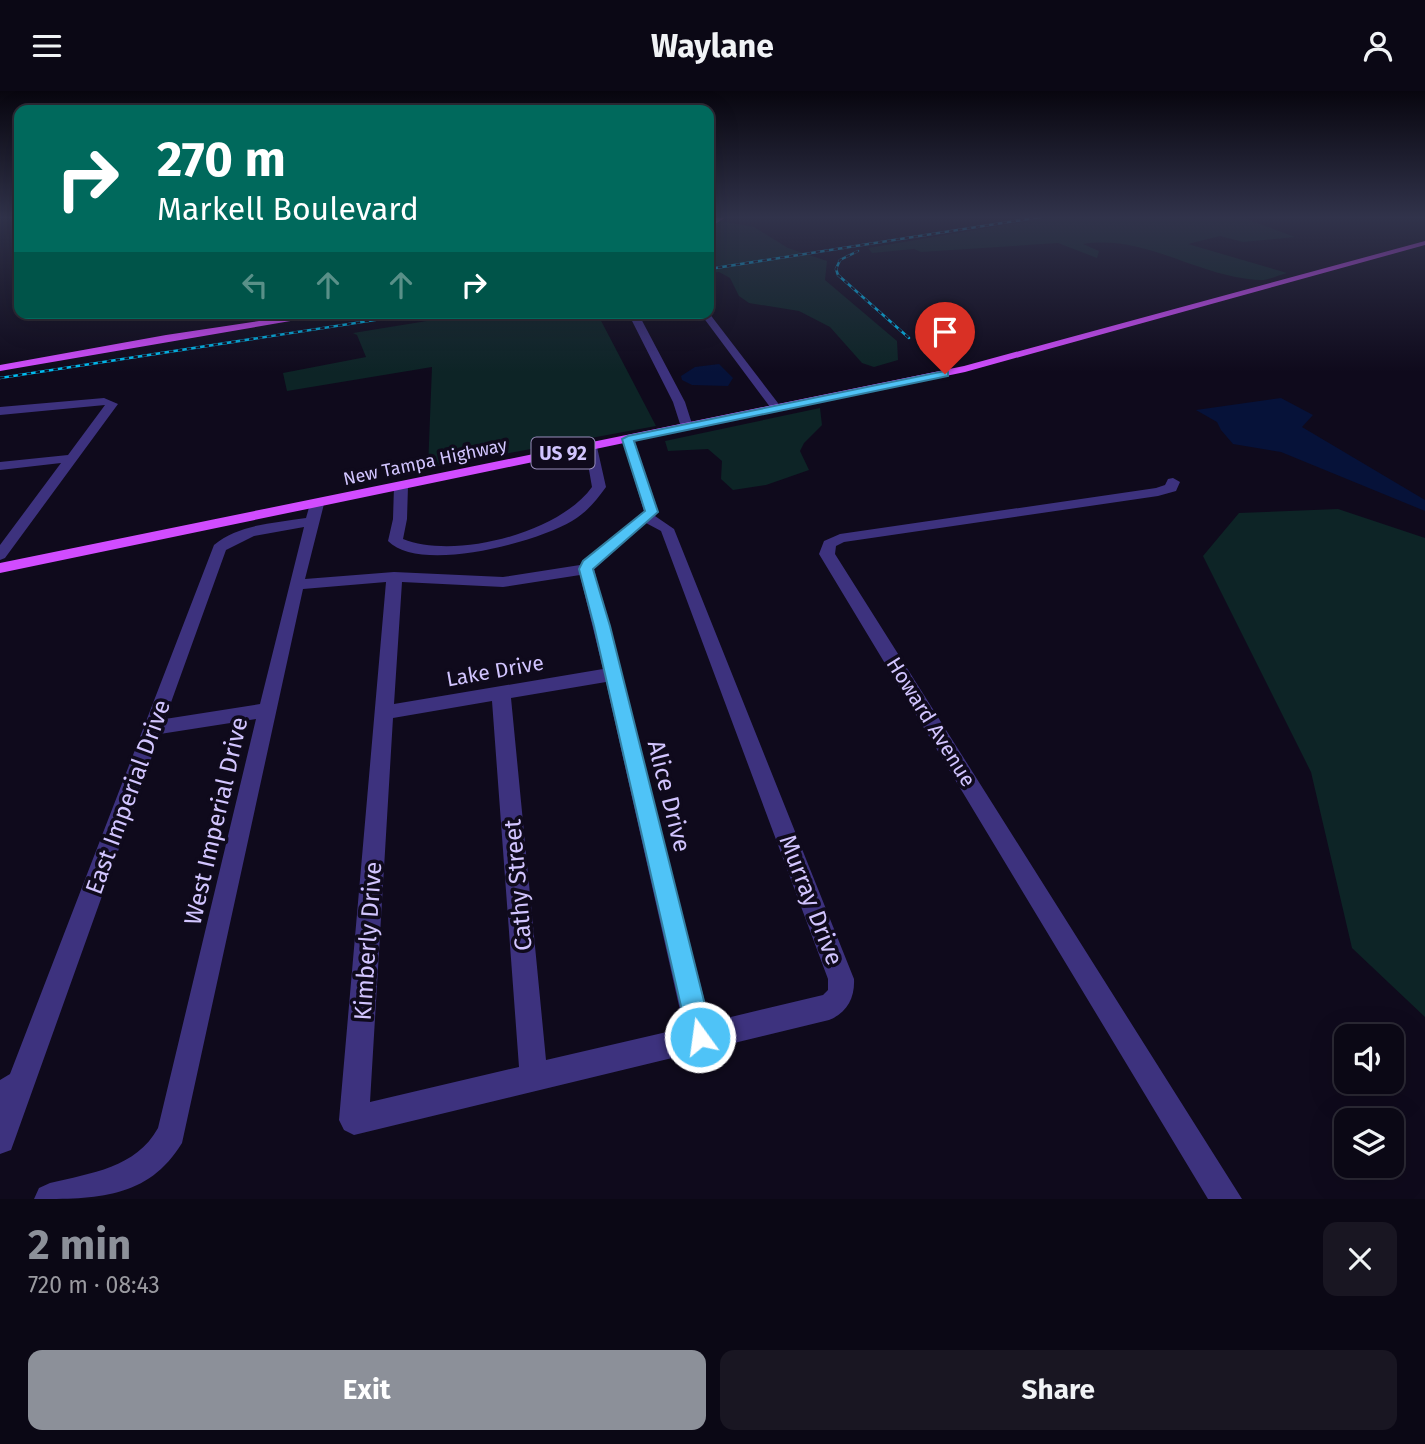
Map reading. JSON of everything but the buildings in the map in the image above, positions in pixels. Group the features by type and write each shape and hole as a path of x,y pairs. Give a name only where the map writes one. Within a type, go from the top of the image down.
{"main road":[{"name":"New Tampa Highway","path":"0,568 316,512 401,486 994,362 1332,269"},
{"path":"0,368 166,338 293,319"}],"street":[{"path":"636,319 679,402 687,427"},
{"path":"708,319 776,409"},
{"path":"0,411 104,401 112,404 73,458 7,536 0,555"},
{"path":"296,585 394,577 495,582 586,569 588,564 651,512 628,439"},
{"path":"401,486 400,519 395,541 400,545 450,550 493,544 545,530 577,511 596,494 599,488 598,475 591,447"},
{"path":"0,466 73,458"},
{"name":"Howard Avenue","path":"1173,482 1171,488 1158,492 840,538 830,544 827,554 1226,1199"},
{"name":"West Imperial Drive","path":"50,1199 142,1171 156,1160 172,1133 296,585 316,512"},
{"name":"East Imperial Drive","path":"0,1139 11,1089 153,728 221,545 243,535 316,512"},
{"name":"Murray Drive","path":"534,1078 829,1006 838,1000 842,990 841,979 667,529 646,517"},
{"name":"Alice Drive","path":"586,569 700,1037"},
{"name":"Kimberly Drive","path":"394,577 354,1120 534,1078"},
{"name":"Lake Drive","path":"384,713 613,674"},
{"name":"Cathy Street","path":"501,693 534,1078"},
{"path":"153,728 268,710"}],"green space":[{"path":"714,269 826,269 825,280 897,341 898,360 874,367 862,363 830,327 799,311 749,303 739,296 730,278 714,272"},
{"path":"1206,269 1272,269 1287,273 1261,280"},
{"path":"439,319 600,319 656,426 428,468 432,367 287,391 283,373 366,357 357,335 353,333"},
{"path":"820,408 822,425 804,443 800,451 809,470 766,485 733,490 721,479 722,461 708,449 668,451 665,441"},
{"path":"1338,509 1425,538 1425,1017 1352,948 1311,772 1203,556 1239,513"}],"water":[{"path":"719,364 733,378 728,386 692,385 682,380 681,376 695,367"},
{"path":"1281,398 1313,415 1302,427 1425,500 1425,511 1281,452 1233,444 1217,422 1196,410"}],"railway":[{"path":"836,269 838,275 909,338"},
{"path":"0,378 381,319"}],"route":[{"path":"700,1037 586,569 588,564 651,512 628,439 945,374"}]}
